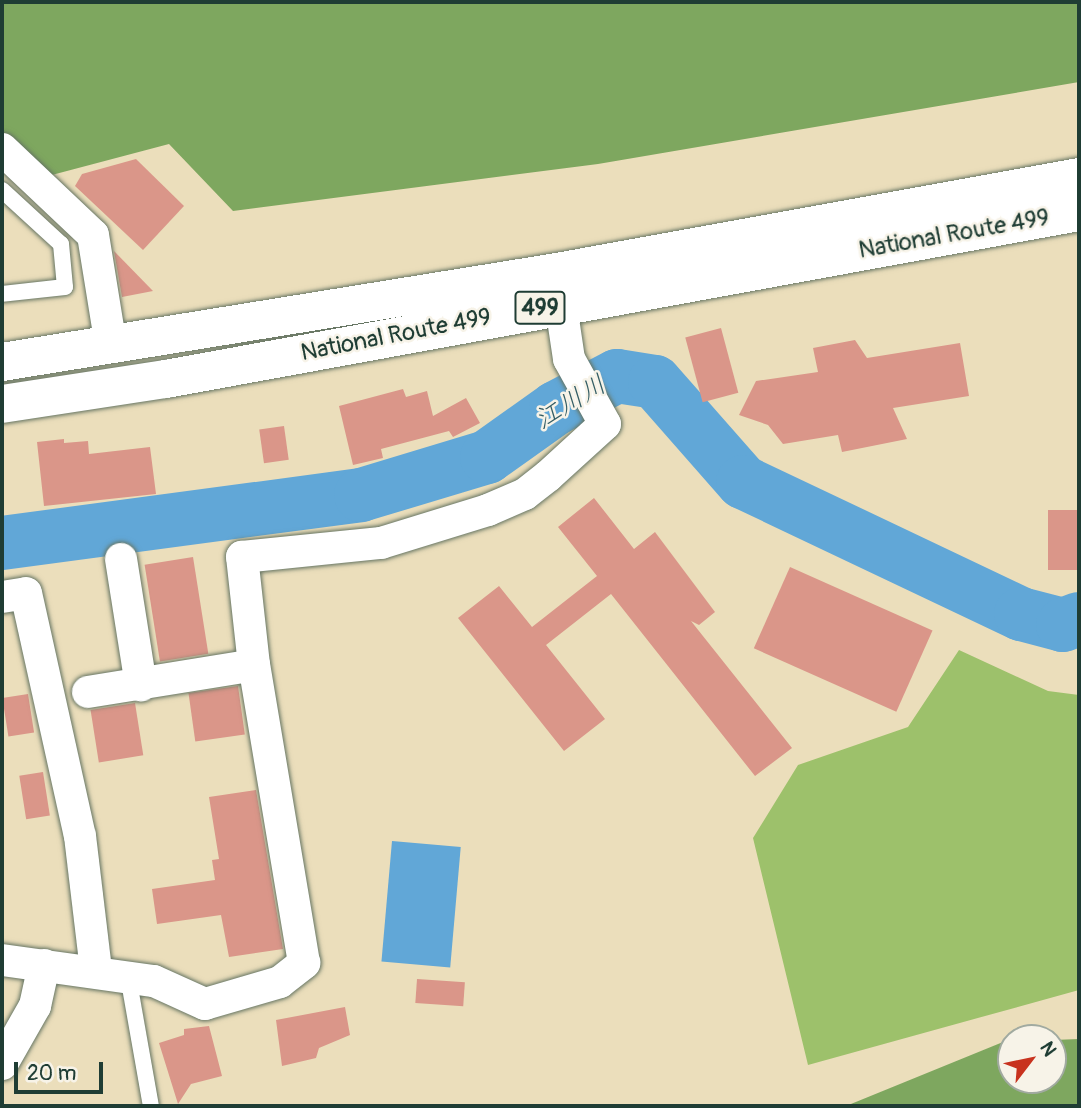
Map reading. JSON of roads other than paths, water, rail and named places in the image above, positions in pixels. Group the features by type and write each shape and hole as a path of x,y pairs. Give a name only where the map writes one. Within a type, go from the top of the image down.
{"highway":[{"name":"National Route 499","path":"2,404 166,379 559,288 1079,177"},
{"name":"National Route 499","path":"2,362 559,288 1079,212"}],"street":[{"path":"2,149 93,235 111,346"},
{"path":"2,960 154,981 205,1004 280,982 304,963 254,666 242,557 381,543 488,510 525,494 605,424 569,359 559,288"},
{"path":"121,559 141,685"},
{"path":"2,597 26,593 80,836 96,971"},
{"path":"88,692 254,666"},
{"path":"2,1064 35,1006 44,965"}],"lane":[{"path":"2,190 61,244 65,287 2,294"},
{"path":"128,976 151,1106"}],"water":[{"path":"392,841 461,847 450,968 381,962"}],"waterway":[{"name":"江川川","path":"2,543 361,495 487,457 556,408 617,376 655,382 743,482 1021,614 1063,625 1079,619"}]}
